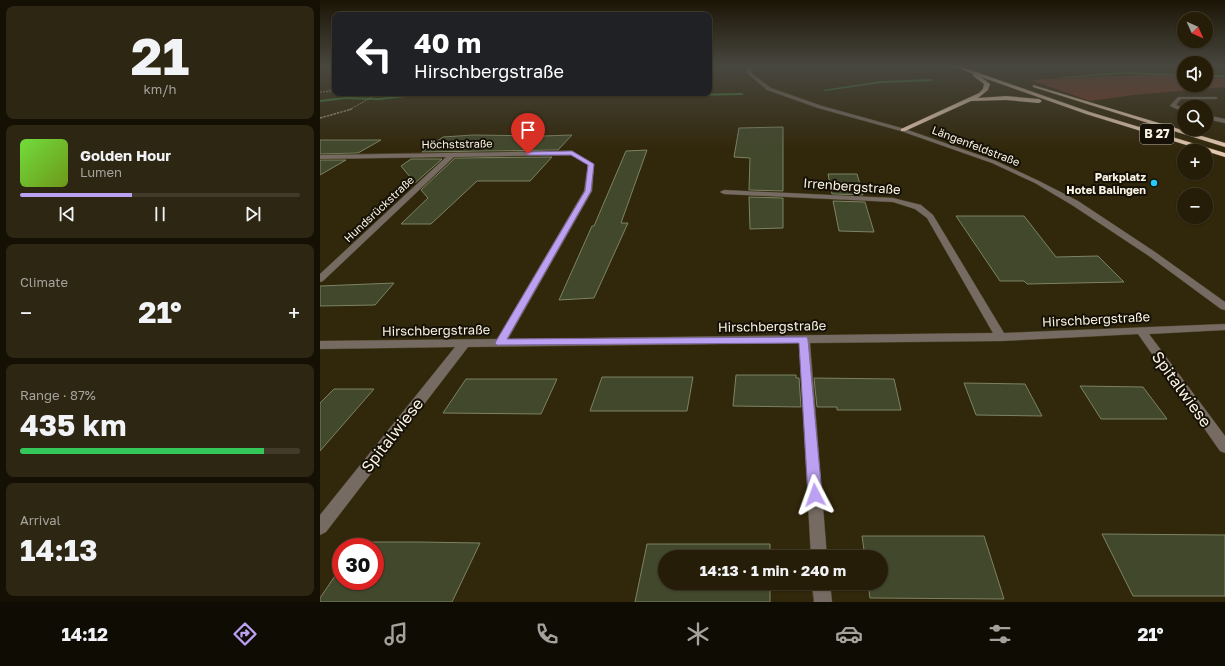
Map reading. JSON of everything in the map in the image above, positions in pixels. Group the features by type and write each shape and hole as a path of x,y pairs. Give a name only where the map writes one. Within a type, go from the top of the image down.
{"highway":[{"path":"903,130 980,94"},
{"name":"B 27","path":"1035,94 1088,113 1225,155"},
{"name":"B 27","path":"1062,94 1225,144"},
{"path":"968,100 993,97 1024,99 1088,113"}],"street":[{"name":"Längenfeldstraße","path":"783,94 820,107 903,130 994,162 1075,203 1152,254 1225,307"},
{"path":"1178,100 1180,98 1216,98"},
{"path":"1177,101 1173,106 1177,107"},
{"path":"1213,118 1225,122"},
{"name":"Höchststraße","path":"320,157 572,153 591,164 588,191 500,343"},
{"name":"Hundsrückstraße","path":"320,279 453,154"},
{"name":"Irrenbergstraße","path":"724,192 893,200 918,207 930,217 1001,337"},
{"name":"Hirschbergstraße","path":"320,345 1001,337 1225,327"},
{"name":"Spitalwiese","path":"1140,330 1225,447"},
{"path":"804,340 819,550"},
{"name":"Spitalwiese","path":"320,526 464,344"},
{"path":"822,590 823,602"}],"path":[{"path":"320,118 352,110 373,96"}],"shaded area":[{"path":"1071,94 1143,94 1090,101"}],"building":[{"path":"783,127 783,191 749,190 750,158 734,157 739,128"},
{"path":"473,135 572,135 558,150 422,152 443,137"},
{"path":"320,140 381,140 358,153 320,154"},
{"path":"647,150 621,223 628,223 594,298 559,300 592,226 594,226 626,151"},
{"path":"552,157 530,181 477,181 431,224 401,224 428,198 421,190 455,158"},
{"path":"411,159 442,159 415,183 401,166"},
{"path":"320,160 346,160 320,175"},
{"path":"828,174 857,174 863,195 832,194"},
{"path":"749,197 783,198 783,228 750,229"},
{"path":"833,201 865,202 874,232 839,231"},
{"path":"956,216 1024,216 1056,257 1098,256 1124,282 1027,284 1024,281 1000,281"},
{"path":"394,283 375,305 320,306 320,286"},
{"path":"736,375 796,375 796,378 799,378 801,407 733,406"},
{"path":"602,377 693,377 687,411 590,411"},
{"path":"814,378 894,379 901,410 837,410 837,407 817,407"},
{"path":"466,379 557,379 541,414 443,413"},
{"path":"964,383 1025,384 1042,416 976,415"},
{"path":"1080,386 1143,387 1167,419 1101,419"},
{"path":"334,389 374,389 320,451 320,403"},
{"path":"1102,534 1225,535 1225,596 1133,596"},
{"path":"862,536 984,536 1004,599 870,598 869,590 888,590 888,550 864,550"},
{"path":"384,542 480,543 452,602 320,602 320,598 332,580 332,590 384,590"},
{"path":"647,544 770,544 770,550 658,550 658,590 770,590 770,602 635,602"}],"waterway":[{"path":"712,95 737,94"},
{"path":"320,101 345,98 379,99 410,96"}],"place":[{"name":"Parkplatz Hotel Balingen","path":"1154,183"}],"route":[{"path":"528,154 572,153 591,164 588,191 500,343 804,340 815,495"}]}
